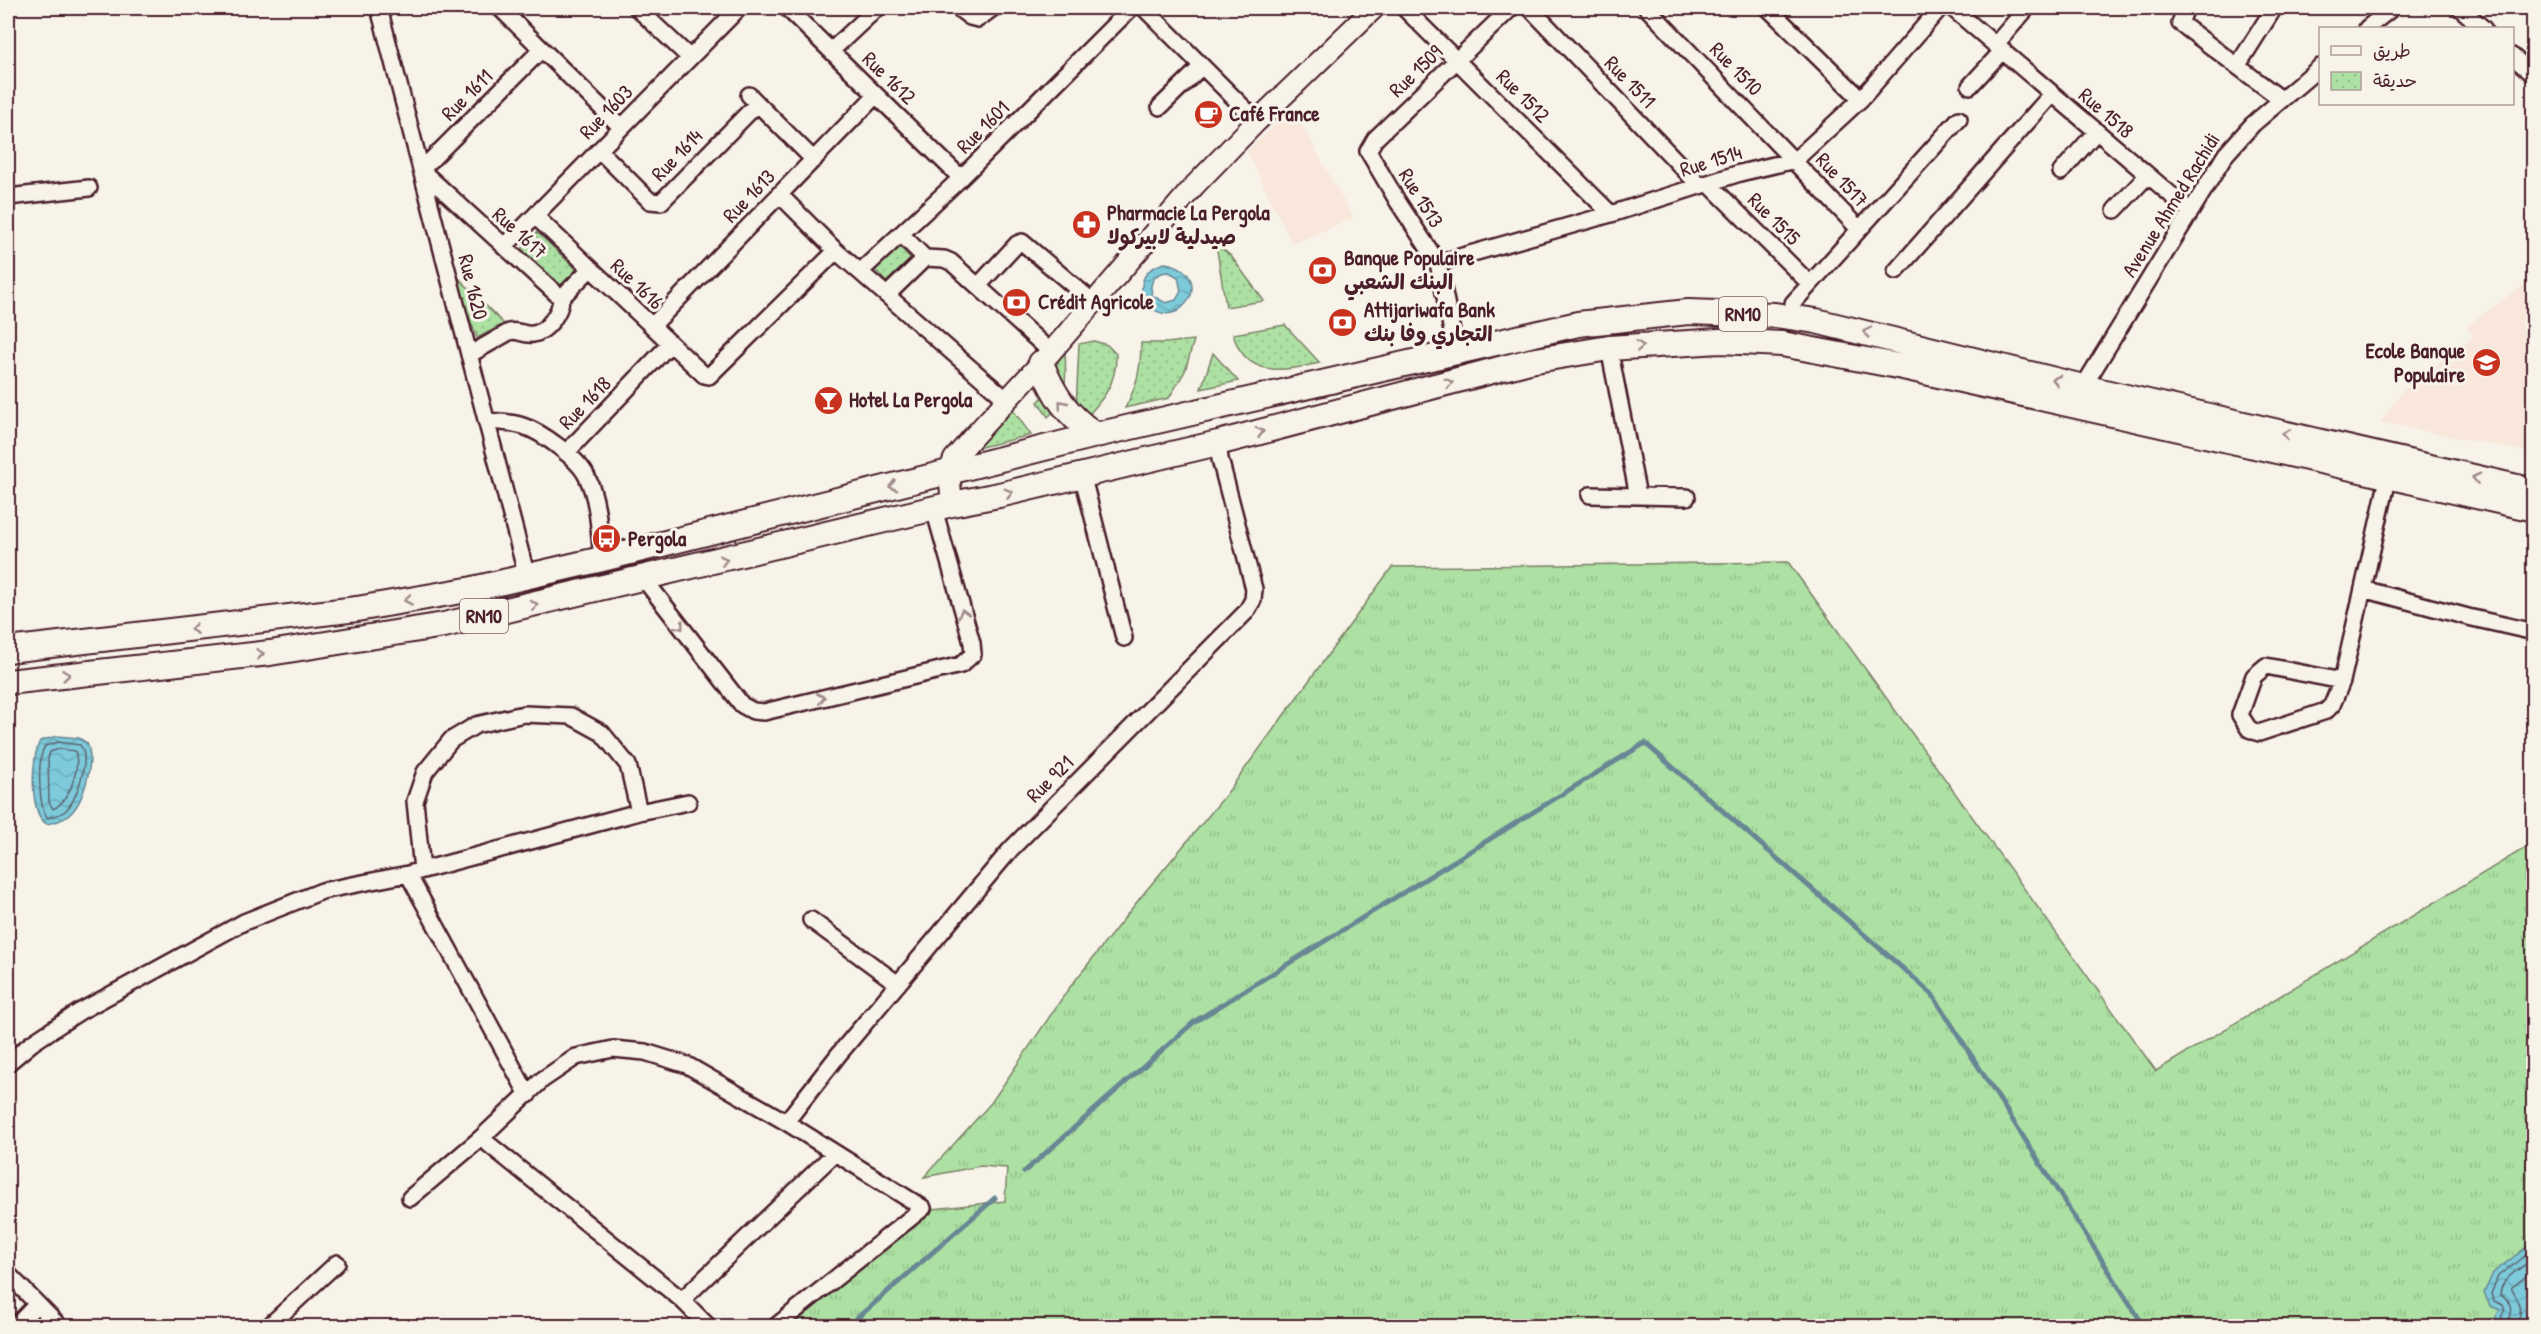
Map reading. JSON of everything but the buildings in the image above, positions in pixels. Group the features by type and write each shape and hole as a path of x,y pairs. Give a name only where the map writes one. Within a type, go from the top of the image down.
{"main road":[{"name":"RN10","path":"8,650 357,609 527,577 1096,435 1456,351 1578,324 1688,312 1775,315 1885,336 2391,467 2534,509"},
{"name":"RN10","path":"8,682 270,653 444,625 1218,443 1530,361 1609,348 1720,341 1782,344 2391,467 2534,490"},
{"path":"1046,358 1052,392 1066,409 1096,435"},
{"path":"440,594 444,625"}],"street":[{"name":"Rue 1620","path":"379,8 527,577"},
{"path":"500,8 620,126"},
{"path":"637,8 689,57"},
{"name":"Rue 1603","path":"504,247 620,126 739,8"},
{"name":"Rue 1612","path":"787,8 961,178"},
{"path":"831,51 877,8"},
{"path":"958,8 970,17 978,19 993,8"},
{"name":"Rue 1601","path":"861,271 961,178 1131,8"},
{"path":"1144,8 1257,121"},
{"path":"644,579 742,705 753,711 764,712 961,665 973,654 972,643 943,506 949,472 954,459 1046,358 1174,208 1257,121 1374,8"},
{"name":"Rue 1512","path":"1404,8 1611,214"},
{"name":"Rue 1509","path":"1375,139 1511,8"},
{"name":"Rue 1511","path":"1530,8 1704,184"},
{"name":"Rue 1510","path":"1647,8 1795,160"},
{"path":"1768,8 1861,99"},
{"name":"Rue 1514","path":"1438,264 1611,214 1704,184 1795,160 1861,99 1940,8"},
{"name":"Rue 1518","path":"1952,8 2190,212"},
{"path":"1970,86 2027,8"},
{"path":"2238,65 2274,8"},
{"path":"2368,27 2392,8"},
{"path":"2460,8 2482,27"},
{"path":"2184,12 2180,23 2281,99"},
{"name":"Rue 1611","path":"421,170 542,49"},
{"path":"2514,58 2534,75"},
{"path":"1160,107 1201,67"},
{"name":"Avenue Ahmed Rachidi","path":"2083,387 2190,212 2239,137 2319,68"},
{"path":"1896,271 2052,94"},
{"name":"Rue 1613","path":"652,326 876,95"},
{"name":"Rue 1614","path":"598,150 650,201 661,202 753,99 814,160"},
{"path":"1793,303 1959,119"},
{"path":"2061,172 2096,132"},
{"name":"Rue 1513","path":"1375,139 1369,147 1370,156 1438,264 1456,351"},
{"name":"Rue 1517","path":"1795,160 1859,229"},
{"name":"Rue 1617","path":"421,170 561,298"},
{"path":"2115,210 2147,176"},
{"name":"Rue 1515","path":"1704,184 1810,284"},
{"path":"8,197 89,188"},
{"path":"779,194 836,251 1007,400"},
{"name":"Rue 1616","path":"535,216 670,344 704,375 709,376 836,251"},
{"path":"901,234 925,258 944,259 951,262 978,286 1046,358"},
{"path":"978,286 1017,244 1022,242 1094,302"},
{"path":"887,296 925,258"},
{"path":"469,355 514,330 528,334 538,332 559,311 561,298 590,269"},
{"name":"Rue 1618","path":"486,421 522,426 536,432 566,453 670,344"},
{"path":"1609,348 1638,496"},
{"name":"Rue 921","path":"786,1122 1011,849 1246,612 1253,600 1254,589 1220,459 1218,443"},
{"path":"566,453 586,475 594,496 602,559"},
{"path":"2343,681 2266,666 2254,676 2241,715 2249,729 2259,733 2326,711 2332,705 2343,681 2391,467"},
{"path":"1082,474 1124,638"},
{"path":"1590,495 1687,497"},
{"path":"2364,589 2534,632"},
{"path":"528,1095 415,872 415,801 425,772 451,740 476,725 524,714 571,716 602,733 628,765 639,812"},
{"path":"8,1063 32,1043 79,1012 244,922 322,891 415,872 639,812 688,802"},
{"path":"811,920 898,984"},
{"path":"410,1198 481,1138 542,1080 576,1057 613,1049 645,1052 687,1065 786,1122 923,1208 776,1326"},
{"path":"481,1138 682,1300 708,1326"},
{"path":"682,1300 835,1153"},
{"path":"269,1326 337,1263"},
{"path":"8,1274 59,1326"},
{"path":"16,1326 37,1304"}],"shaded area":[{"path":"1293,109 1353,218 1292,244 1247,151"},
{"name":"Ecole Banque Populaire","path":"2533,278 2533,453 2380,422 2403,391 2474,336 2466,327"}],"green space":[{"path":"537,232 578,271 561,289 520,251"},
{"path":"896,243 911,259 886,282 872,266"},
{"path":"1216,244 1231,256 1264,301 1226,307"},
{"path":"452,271 504,324 477,338"},
{"path":"1285,325 1320,363 1280,369 1256,365 1247,359 1233,334"},
{"path":"1194,340 1185,371 1169,398 1125,408 1138,377 1141,343"},
{"path":"1094,341 1107,345 1116,354 1116,365 1107,391 1082,422 1076,410 1079,344"},
{"path":"1065,344 1066,374 1063,393 1055,410 1048,417 1038,402 1043,397"},
{"path":"1213,353 1238,381 1201,389"},
{"path":"1005,399 1031,435 952,454"},
{"path":"1788,562 2156,1071 2533,843 2533,1326 777,1326 871,1249 933,1209 1005,1201 1007,1168 980,1166 924,1177 991,1103 1067,991 1144,893 1225,796 1392,567"}],"water":[{"path":"1165,263 1171,264 1182,269 1189,277 1191,295 1179,310 1168,314 1158,312 1149,306 1142,287 1144,277 1152,269","holes":["1169,272 1178,277 1181,291 1176,300 1166,303 1153,296 1151,287 1156,276"]},
{"path":"57,736 79,738 87,743 89,771 83,792 74,809 64,819 47,824 41,819 37,809 33,785 35,759 40,741"},
{"path":"2533,1242 2533,1326 2491,1326 2500,1310 2490,1306 2484,1293 2493,1273"}],"waterway":[{"path":"1024,1172 1194,1022 1645,743 1932,994 2144,1326"},
{"path":"848,1326 995,1198"}],"place":[{"name":"Café France","path":"1208,114"},
{"name":"Pharmacie La Pergola صيدلية لابيركولا","path":"1086,225"},
{"name":"Banque Populaire البنك الشعبي","path":"1323,270"},
{"name":"Crédit Agricole","path":"1017,302"},
{"name":"Attijariwafa Bank التجاري وفا بنك","path":"1343,322"},
{"name":"Ecole Banque Populaire","path":"2486,363"},
{"name":"Hotel La Pergola","path":"828,400"},
{"name":"Pergola","path":"607,539"}]}
